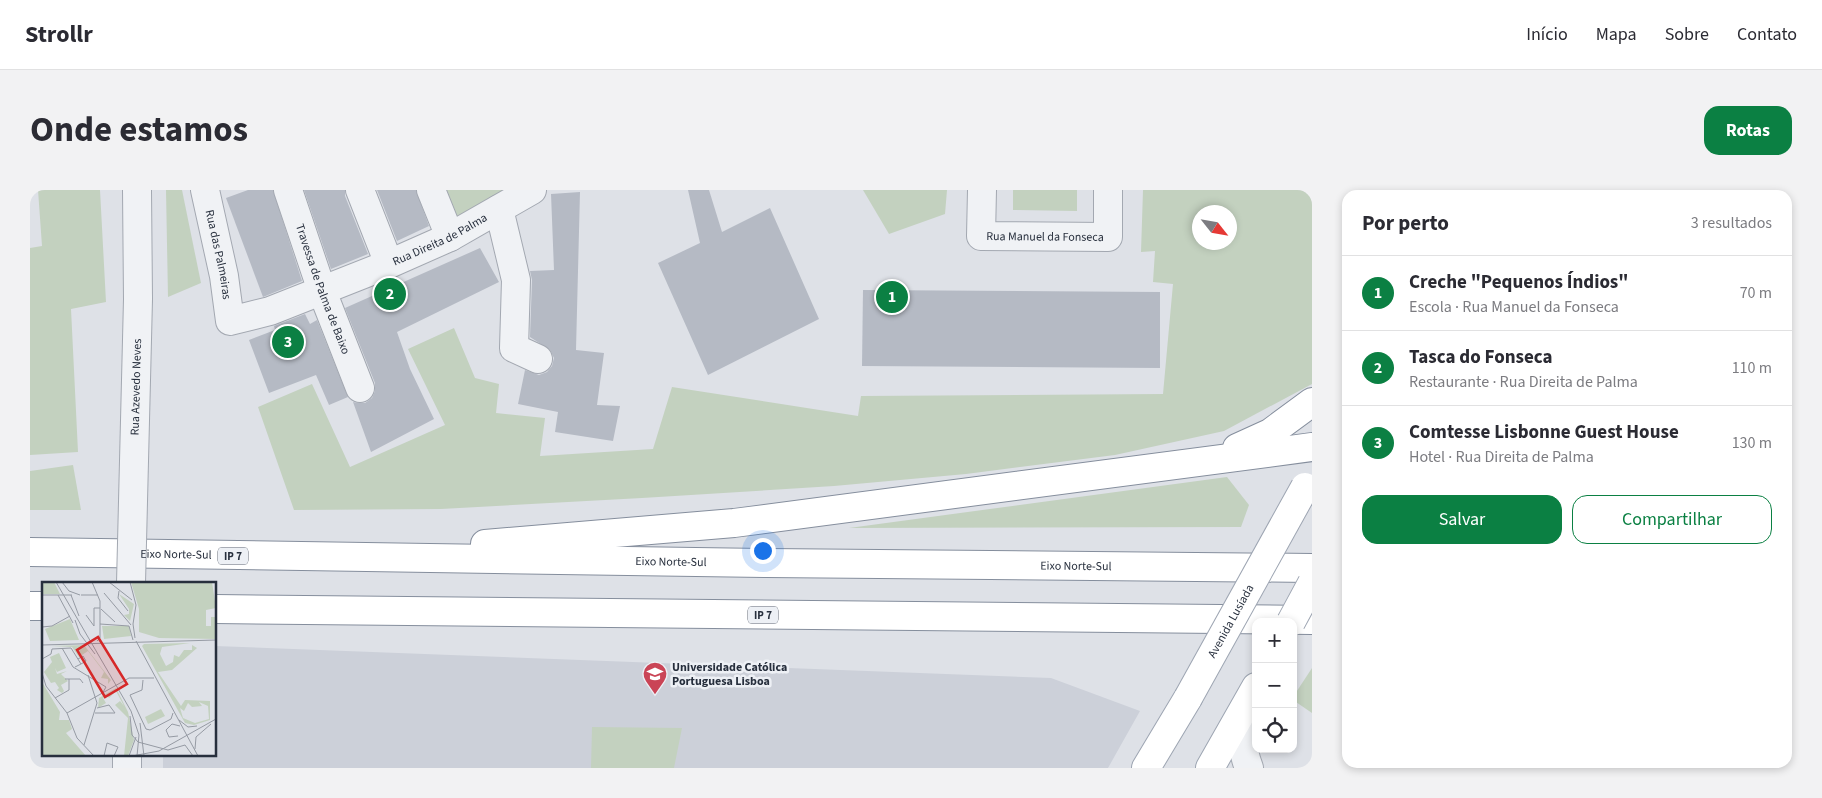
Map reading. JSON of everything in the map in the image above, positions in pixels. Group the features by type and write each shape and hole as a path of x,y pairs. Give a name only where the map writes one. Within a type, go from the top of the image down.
{"main road":[{"path":"1212,460 1270,433 1312,402"},
{"path":"326,558 734,523 1312,447"},
{"name":"Avenida Lusíada","path":"1146,768 1188,698 1308,481"},
{"name":"Eixo Norte-Sul","path":"30,552 326,558 1312,568"},
{"path":"1293,618 1312,583"},
{"name":"IP 7","path":"216,609 1312,620"},
{"path":"1210,768 1252,695"}],"street":[{"name":"Rua Azevedo Neves","path":"131,582 138,299 137,190"},
{"name":"Rua das Palmeiras","path":"205,190 224,276 230,321"},
{"name":"Travessa de Palma de Baixo","path":"288,190 322,291 360,388"},
{"path":"360,190 389,264"},
{"path":"431,190 450,237"},
{"name":"Rua Direita de Palma","path":"230,321 270,311 389,264 450,237 532,190"},
{"name":"Rua Manuel da Fonseca","path":"982,190 981,236 1098,237 1108,237 1108,190"},
{"path":"499,209 516,280 514,348 538,359"},
{"path":"1249,768 1243,752 1242,728 1252,696"}],"shaded area":[{"name":"Universidade Católica Portuguesa Lisboa","path":"216,646 1051,678 1140,711 1108,768 163,768 163,756 216,756"}],"green space":[{"path":"38,190 100,190 106,302 71,309 78,452 30,455 30,248 42,246"},
{"path":"166,190 182,190 201,283 168,297"},
{"path":"436,190 532,190 450,237"},
{"path":"863,190 947,190 945,214 889,234"},
{"path":"1013,190 1077,190 1077,211 1013,210"},
{"path":"1143,190 1312,190 1312,384 1224,431 1115,455 966,474 834,486 441,509 294,510 258,407 312,384 350,467 445,425 408,349 454,328 475,378 499,384 496,413 545,418 540,456 653,449 672,387 858,416 861,396 1163,394 1173,284 1153,282 1155,251 1141,252"},
{"path":"73,465 81,510 30,510 30,471"},
{"path":"1227,477 1249,505 1241,527 849,528"},
{"path":"1312,668 1312,713 1297,703 1297,691"},
{"path":"592,727 682,728 674,768 591,768"}],"building":[{"path":"248,190 273,190 302,281 263,297 226,198"},
{"path":"304,190 345,190 345,196 368,254 331,269"},
{"path":"377,190 416,190 429,226 397,241"},
{"path":"688,190 709,190 722,232 770,208 819,319 708,375 658,263 700,243"},
{"path":"580,192 576,350 604,353 597,405 620,406 613,441 555,432 558,412 518,404 525,370 539,375 547,372 552,366 554,358 550,350 530,337 532,280 530,271 554,270 551,194"},
{"path":"480,248 499,282 397,332 410,369 434,419 371,452 353,402 365,403 372,398 375,391 375,383 345,308"},
{"path":"863,290 1160,292 1160,368 862,366"},
{"path":"305,314 310,324 317,320 348,397 329,405 316,375 269,393 249,340 275,330 274,326"}],"place":[{"name":"Tasca do Fonseca","path":"390,294"},
{"name":"Creche \"Pequenos Índios\"","path":"892,297"},
{"name":"Comtesse Lisbonne Guest House","path":"288,342"},
{"name":"Universidade Católica Portuguesa Lisboa","path":"655,695"}]}
